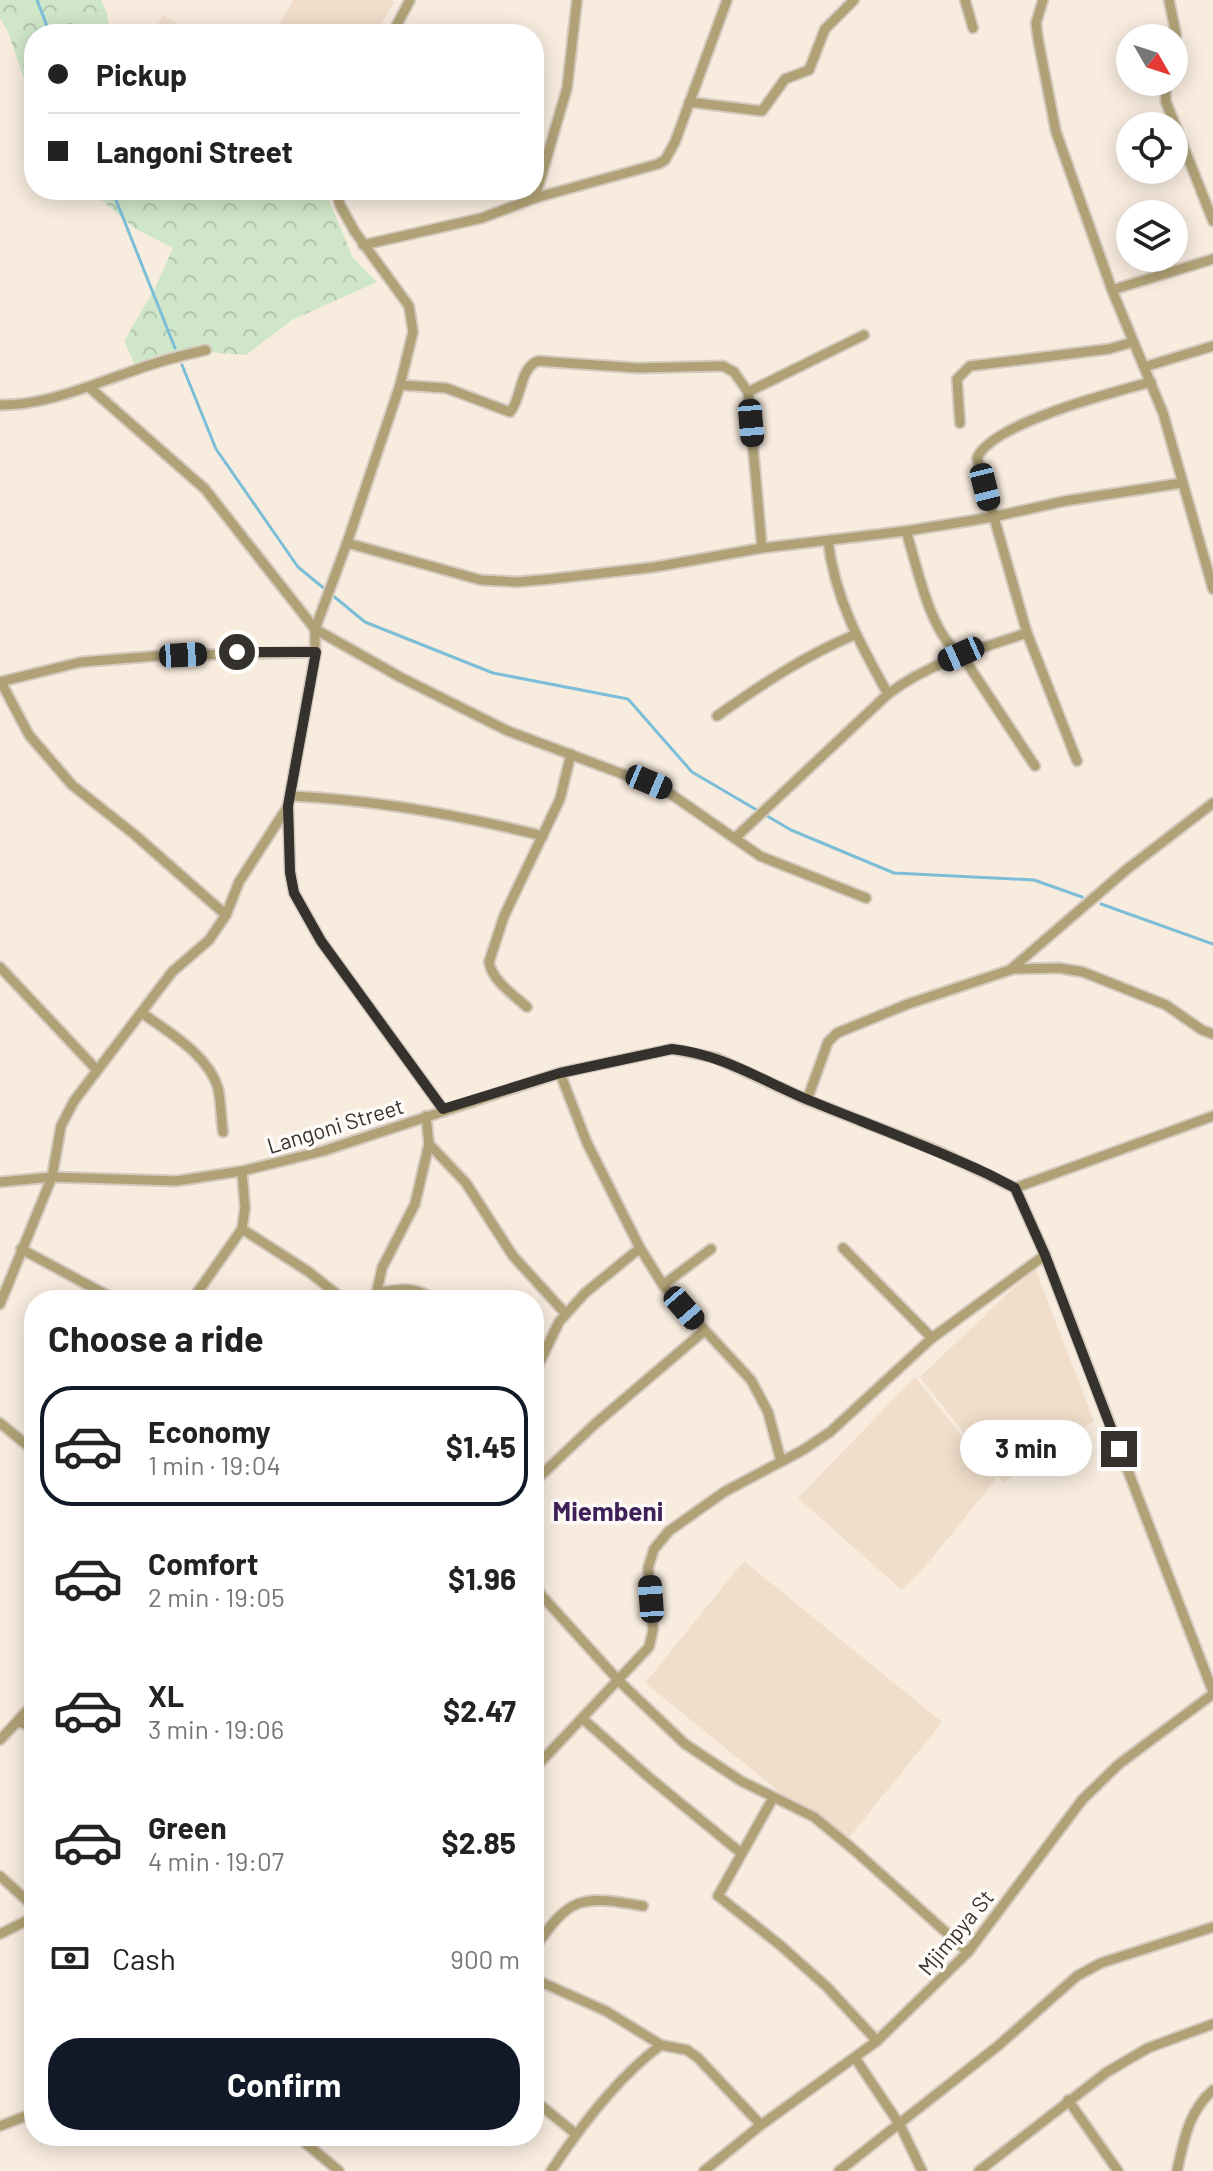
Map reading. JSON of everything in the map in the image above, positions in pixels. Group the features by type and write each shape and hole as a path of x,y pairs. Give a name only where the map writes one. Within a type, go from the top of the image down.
{"street":[{"path":"397,24 410,0"},
{"path":"544,167 567,88 577,0"},
{"path":"544,196 665,160 675,142 727,0"},
{"path":"689,102 762,111 785,79 809,70 825,29 854,0"},
{"path":"965,0 973,28"},
{"path":"1043,0 1036,23 1056,132 1112,290 1163,413 1213,588"},
{"path":"1169,0 1174,24"},
{"path":"1166,96 1213,221"},
{"path":"339,200 363,245 409,306 413,332 400,385 315,629 316,652 290,801 290,872 294,893 321,941 443,1109"},
{"path":"363,245 482,218 530,200"},
{"path":"1112,290 1213,259"},
{"path":"748,392 864,335"},
{"path":"960,423 957,379 970,366 1109,349 1133,342"},
{"path":"1144,367 1213,346"},
{"path":"0,405 44,401 168,359 206,350"},
{"path":"400,385 446,388 510,412 528,368 538,361 638,368 723,366 734,372 748,392 762,548"},
{"path":"1077,761 1027,633 977,458 982,450 1064,406 1151,382"},
{"path":"89,387 205,489 315,629 400,677 508,731 665,790 760,856 866,898"},
{"path":"347,543 481,580 517,582 655,567 762,548 906,531 1182,483"},
{"path":"906,531 944,641 961,654 1035,766"},
{"path":"828,541 838,593 854,635 888,694"},
{"path":"735,838 888,694 909,678 961,654 1027,633"},
{"path":"717,716 780,672 854,635"},
{"path":"226,915 135,835 72,785 29,735 1,682 81,662 224,653 316,652"},
{"path":"527,1007 502,984 489,962 504,916 560,799 571,754"},
{"path":"290,801 375,803 491,823 543,836"},
{"path":"0,1304 52,1177 61,1126 74,1101 172,972 209,940 226,915 239,882 290,801"},
{"path":"1010,970 1126,870 1213,803"},
{"path":"0,967 96,1069"},
{"path":"807,1100 828,1042 837,1033 908,1004 1010,970 1059,968 1083,972 1166,1005 1213,1034"},
{"path":"142,1013 187,1046 205,1065 218,1088 223,1132"},
{"name":"Langoni Street","path":"0,1182 52,1177 176,1181 242,1171 323,1151 560,1073 672,1049 716,1058 807,1100 938,1151 1015,1188"},
{"path":"560,1073 587,1143 640,1248 663,1285 751,1380 768,1412 781,1461"},
{"path":"377,1290 382,1268 415,1204 429,1144 426,1116"},
{"path":"1213,1116 1015,1188 1045,1255 1213,1693"},
{"path":"429,1144 466,1183 513,1256 566,1314"},
{"path":"199,1290 242,1229 245,1208 242,1171"},
{"path":"242,1229 332,1290"},
{"path":"544,1353 559,1322 585,1293 640,1248"},
{"path":"843,1248 932,1338"},
{"path":"21,1249 97,1290"},
{"path":"663,1285 711,1249"},
{"path":"544,1759 649,1647 653,1630 648,1568 654,1549 669,1531 696,1510 830,1432 932,1338 1045,1255"},
{"path":"544,1472 595,1424 704,1331"},
{"path":"0,1423 24,1443"},
{"path":"544,1605 685,1744 741,1781 814,1817 968,1952"},
{"name":"Mjimpya St","path":"704,2171 761,2125 877,2041 968,1952 1082,1800 1119,1764 1213,1693"},
{"path":"0,1740 24,1715"},
{"path":"583,1719 741,1853"},
{"path":"18,1722 24,1724"},
{"path":"773,1798 718,1896 792,1955 877,2041"},
{"path":"0,1876 24,1898"},
{"path":"544,1934 556,1917 580,1902 614,1901 643,1906"},
{"path":"0,1934 24,1922"},
{"path":"839,2171 900,2125 1077,1976 1101,1963 1213,1927"},
{"path":"544,1983 606,2011 661,2045 687,2050 761,2125"},
{"path":"979,2171 1107,2072 1148,2048 1213,2024"},
{"path":"551,2171 576,2134 644,2057 661,2045"},
{"path":"855,2058 900,2125 922,2171"},
{"path":"1177,2171 1186,2129 1196,2105 1213,2090"},
{"path":"1068,2100 1118,2171"},
{"path":"544,2108 576,2134"},
{"path":"0,2126 24,2117"},
{"path":"309,2146 339,2171"}],"shaded area":[{"path":"293,0 394,2 382,24 280,24"},
{"path":"163,15 179,24 158,24"},
{"path":"1035,1268 1094,1421 1003,1483 920,1377"},
{"path":"915,1377 996,1479 902,1590 798,1498"},
{"path":"744,1561 942,1722 844,1844 645,1683"}],"green space":[{"path":"0,0 101,0 108,24 24,24 24,79 0,18"},
{"path":"102,200 329,200 353,258 377,282 292,320 246,355 195,351 135,365 124,341 155,288 173,248 134,228"}],"waterway":[{"path":"37,0 46,24"},
{"path":"116,200 175,348"},
{"path":"182,365 216,449 298,567 365,622 493,673 628,699 692,772 791,830 894,873 1034,880 1082,897"},
{"path":"1101,904 1213,944"}],"district":[{"name":"Miembeni","path":"608,1510"}],"route":[{"path":"237,652 316,652 288,806 290,872 294,893 321,941 443,1109 560,1073 672,1049 689,1051 716,1058 807,1100 988,1174 1015,1188 1045,1255 1119,1449"}]}
